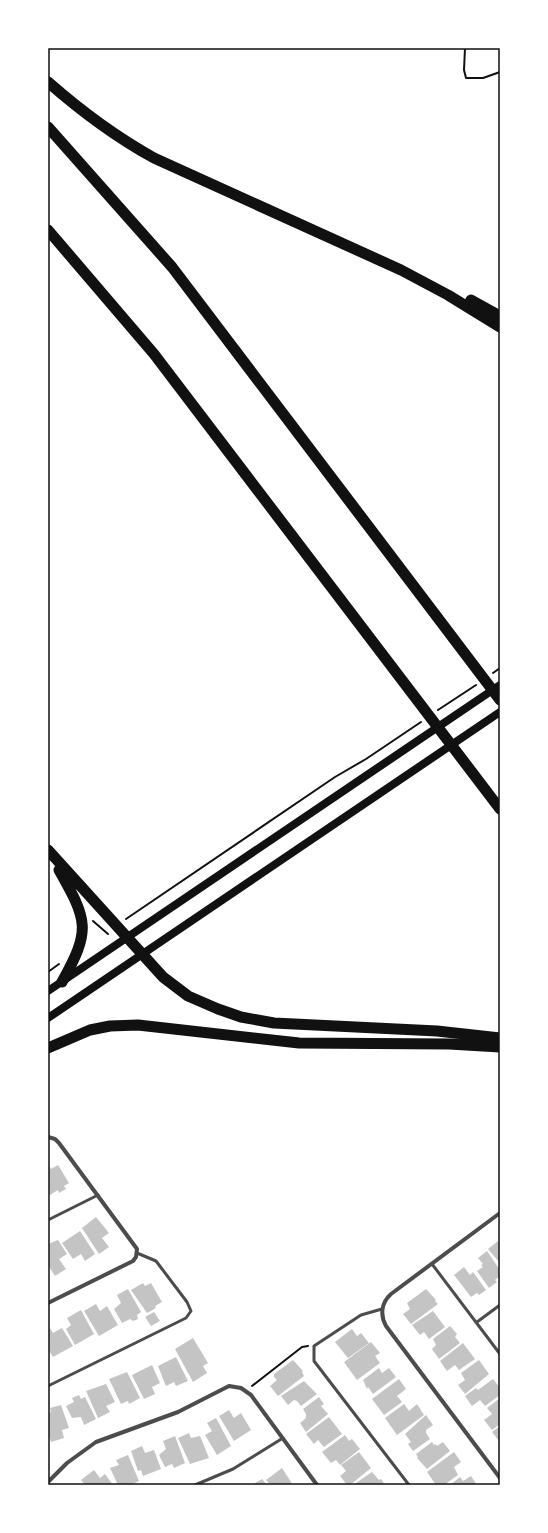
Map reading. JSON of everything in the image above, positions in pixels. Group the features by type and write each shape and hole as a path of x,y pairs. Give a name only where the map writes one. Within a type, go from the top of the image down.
{"highway":[{"path":"48,82 77,107 118,137 154,158 401,270 447,289 500,316"},
{"path":"48,127 172,267 500,700"},
{"path":"48,230 154,354 500,809"},
{"path":"401,270 448,295 500,327"},
{"path":"48,851 164,977 184,993 207,1005 241,1017 287,1024 443,1032 500,1038"},
{"path":"48,851 76,901 82,921 82,935 79,951 62,982"},
{"path":"48,1048 90,1030 110,1026 129,1025 153,1026 256,1040 299,1043 450,1044 500,1047"}],"main road":[{"path":"48,991 500,685"},
{"path":"48,1018 500,712"}],"street":[{"path":"48,1137 57,1141 136,1245 137,1253 132,1261 48,1303"},
{"path":"500,1213 391,1294 386,1299 382,1309 382,1316 386,1326 500,1478"},
{"path":"48,1482 67,1463 96,1442 178,1412 224,1388 236,1386 246,1390 317,1485"}],"lane":[{"path":"48,1220 98,1195"},
{"path":"48,1386 186,1318 190,1311 187,1302 156,1261 137,1253"},
{"path":"432,1264 500,1354"},
{"path":"476,1322 500,1305"},
{"path":"382,1309 361,1315 314,1346 314,1361 409,1485"},
{"path":"195,1485 233,1469 283,1438"}],"path":[{"path":"465,48 464,70 466,78 483,78 500,72"},
{"path":"487,677 500,668"},
{"path":"435,712 480,682"},
{"path":"124,921 335,777 383,748 422,721"},
{"path":"88,920 96,923 107,934 112,931"},
{"path":"246,1390 302,1347 314,1346"}],"building":[{"path":"48,1164 51,1169 58,1165 69,1183 64,1186 66,1189 59,1193 58,1190 50,1195 48,1192"},
{"path":"96,1217 109,1233 102,1238 109,1247 99,1254 82,1228"},
{"path":"80,1231 95,1254 85,1261 81,1254 73,1259 62,1243"},
{"path":"58,1240 67,1254 59,1259 66,1269 55,1276 48,1265 48,1244"},
{"path":"498,1241 500,1244 500,1263 488,1249"},
{"path":"487,1251 500,1270 500,1276 495,1280 497,1282 489,1288 477,1271 483,1267 481,1265 483,1264 478,1258"},
{"path":"464,1267 470,1275 473,1272 486,1290 479,1295 477,1293 471,1297 454,1275"},
{"path":"143,1283 145,1286 151,1283 162,1302 155,1306 156,1308 147,1313 131,1290"},
{"path":"128,1289 141,1312 137,1315 138,1319 133,1321 130,1319 122,1323 114,1309 121,1303 117,1295"},
{"path":"426,1289 438,1304 411,1324 403,1314 410,1309 407,1303"},
{"path":"96,1304 100,1311 107,1306 118,1325 99,1336 84,1311"},
{"path":"81,1310 94,1334 75,1345 66,1329 71,1325 67,1318"},
{"path":"433,1311 445,1327 429,1339 424,1332 420,1335 412,1325"},
{"path":"154,1312 160,1321 151,1326 145,1317"},
{"path":"450,1326 457,1334 455,1337 460,1343 439,1359 432,1349 436,1345 433,1339"},
{"path":"49,1327 53,1333 62,1328 73,1346 53,1357 48,1349"},
{"path":"352,1329 357,1336 361,1333 369,1343 348,1358 335,1342"},
{"path":"193,1338 208,1363 203,1366 207,1373 193,1382 175,1349"},
{"path":"371,1342 380,1353 375,1356 380,1363 357,1380 344,1362"},
{"path":"463,1343 475,1359 459,1370 455,1365 447,1371 440,1361"},
{"path":"176,1357 188,1381 176,1386 174,1382 166,1386 158,1366"},
{"path":"293,1360 303,1371 304,1376 278,1396 270,1386 277,1380 274,1377 274,1374"},
{"path":"479,1360 489,1374 465,1394 458,1385 465,1380 461,1373"},
{"path":"152,1365 160,1383 152,1387 155,1394 144,1399 132,1375"},
{"path":"379,1368 382,1373 389,1368 396,1377 373,1394 368,1387 367,1389 363,1380"},
{"path":"127,1372 140,1398 129,1404 128,1401 121,1404 109,1379"},
{"path":"399,1379 406,1389 397,1396 402,1402 384,1415 372,1399"},
{"path":"493,1379 500,1388 500,1395 485,1406 480,1400 472,1406 465,1396 476,1388 478,1390"},
{"path":"304,1381 317,1394 301,1406 294,1400 288,1405 281,1396"},
{"path":"106,1384 115,1402 106,1406 110,1412 98,1418 86,1391"},
{"path":"79,1395 81,1399 85,1397 96,1419 84,1425 81,1417 72,1418 66,1406 74,1402 72,1398"},
{"path":"319,1397 324,1404 321,1406 328,1414 306,1432 300,1423 306,1418 306,1414 303,1409"},
{"path":"500,1398 500,1424 492,1430 484,1420 492,1414 487,1408"},
{"path":"404,1404 409,1411 417,1404 424,1415 397,1435 385,1418"},
{"path":"61,1405 69,1428 62,1430 64,1438 51,1442 48,1433 48,1413 51,1412 50,1408"},
{"path":"229,1410 234,1418 241,1413 251,1430 234,1441 219,1416"},
{"path":"426,1415 433,1425 426,1430 426,1433 430,1439 413,1451 408,1444 411,1442 405,1434"},
{"path":"329,1417 342,1434 324,1447 318,1440 314,1444 306,1434"},
{"path":"216,1418 231,1446 217,1455 205,1435 212,1431 207,1423"},
{"path":"500,1426 500,1439 499,1441 492,1432"},
{"path":"189,1433 191,1438 200,1436 209,1458 190,1464 178,1438"},
{"path":"345,1435 349,1441 352,1439 360,1449 340,1465 336,1460 331,1463 322,1452"},
{"path":"175,1436 185,1463 174,1468 172,1464 165,1467 159,1455 166,1449 163,1441"},
{"path":"432,1442 437,1446 443,1442 450,1451 427,1469 417,1458 418,1457 416,1454"},
{"path":"142,1446 145,1453 154,1450 161,1469 143,1476 141,1470 138,1471 131,1451"},
{"path":"359,1452 371,1468 350,1485 347,1485 340,1476 346,1471 341,1465"},
{"path":"454,1452 461,1462 454,1467 458,1475 444,1485 436,1485 427,1472"},
{"path":"128,1455 139,1481 130,1485 118,1485 110,1468 119,1465 116,1460"},
{"path":"282,1468 293,1485 270,1485 266,1480"},
{"path":"94,1470 100,1478 105,1474 113,1485 85,1485 81,1480"},
{"path":"372,1472 379,1480 381,1479 385,1485 353,1485"},
{"path":"471,1476 477,1485 450,1485 460,1477 463,1481"},
{"path":"262,1479 267,1485 252,1485"}]}
